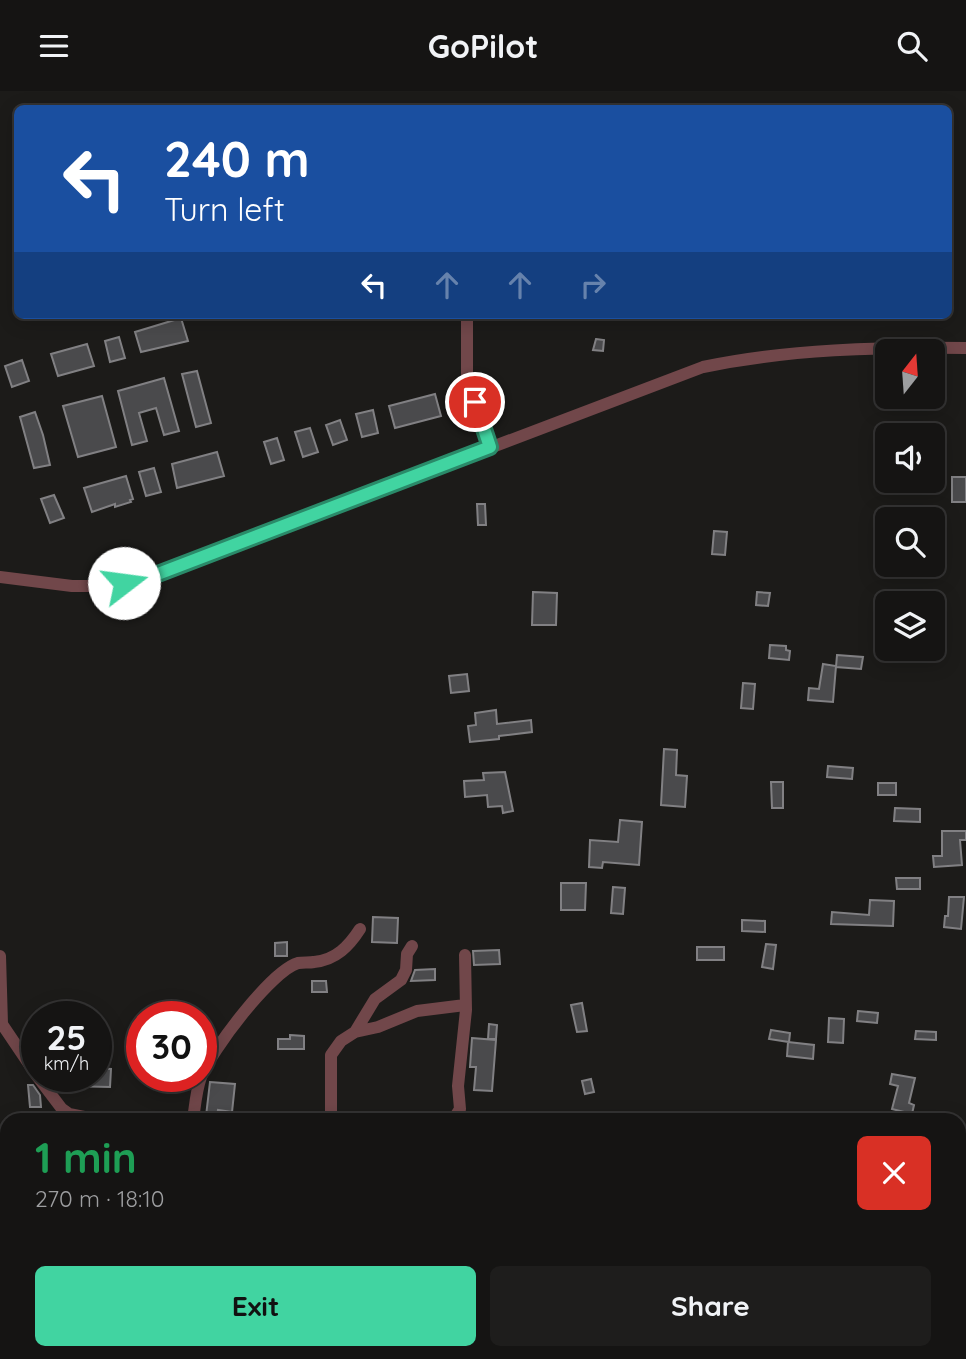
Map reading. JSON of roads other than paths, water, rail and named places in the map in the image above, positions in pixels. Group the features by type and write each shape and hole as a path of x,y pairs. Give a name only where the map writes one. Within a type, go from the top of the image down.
{"street":[{"path":"467,319 467,380 490,447"},
{"path":"0,577 72,586 104,586 150,577 704,367 729,361 887,347 966,348"},
{"path":"194,1113 202,1076 216,1049 239,1018 284,972 297,963 317,962 334,957 360,929"},
{"path":"331,1113 331,1055 341,1041 355,1031 375,999 401,980 406,970 407,954 412,946"},
{"path":"457,1113 460,1109 458,1086 466,1005 464,955"},
{"path":"0,956 2,1024 21,1052"},
{"path":"355,1031 378,1027 417,1011 466,1005"},
{"path":"49,1092 68,1113"}]}
